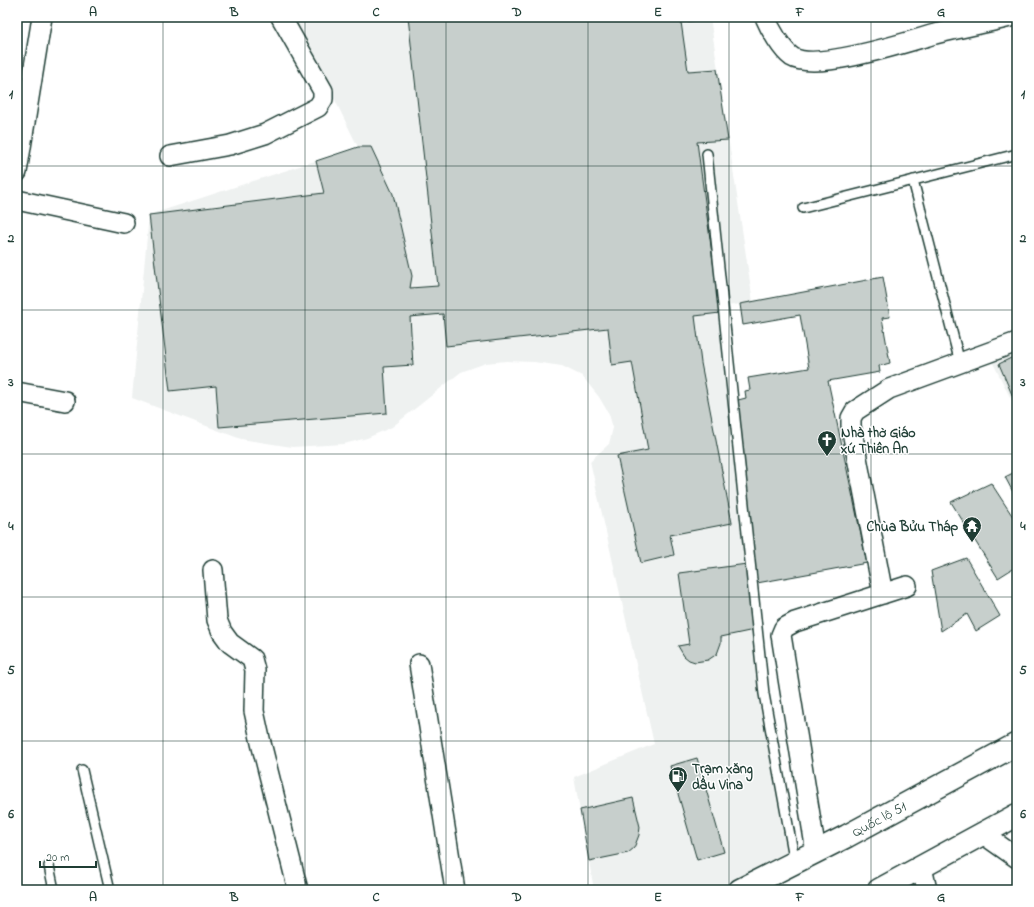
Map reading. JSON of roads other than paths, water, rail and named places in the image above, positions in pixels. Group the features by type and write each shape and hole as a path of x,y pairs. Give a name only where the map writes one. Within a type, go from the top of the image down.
{"highway":[{"name":"Quốc lộ 51","path":"740,890 816,852 1017,744"},
{"path":"887,888 1017,815"}],"street":[{"path":"17,172 42,17"},
{"path":"170,156 230,145 265,134 318,107 323,99 323,91 281,17"},
{"path":"765,17 785,50 793,58 810,62 825,61 899,46 935,34 1010,17"},
{"path":"17,200 124,223"},
{"path":"883,594 851,426 851,418 855,411 889,389 1017,342"},
{"path":"17,392 65,401"},
{"path":"213,570 217,620 222,632 230,643 252,659 255,670 254,711 298,890"},
{"path":"816,852 781,635 784,628 796,622 907,586"},
{"path":"419,664 455,890"},
{"path":"983,834 1017,858"},
{"path":"922,867 927,890"}],"lane":[{"path":"707,154 764,694 795,863"},
{"path":"803,208 1017,154"},
{"path":"913,180 960,363"},
{"path":"82,770 110,890"},
{"path":"49,866 54,890"}],"place":[{"name":"Nhà thờ Giáo xứ Thiên An","path":"827,457"},
{"name":"Chùa Bửu Tháp","path":"972,543"},
{"name":"Trạm xăng dầu Vina","path":"678,793"}]}
